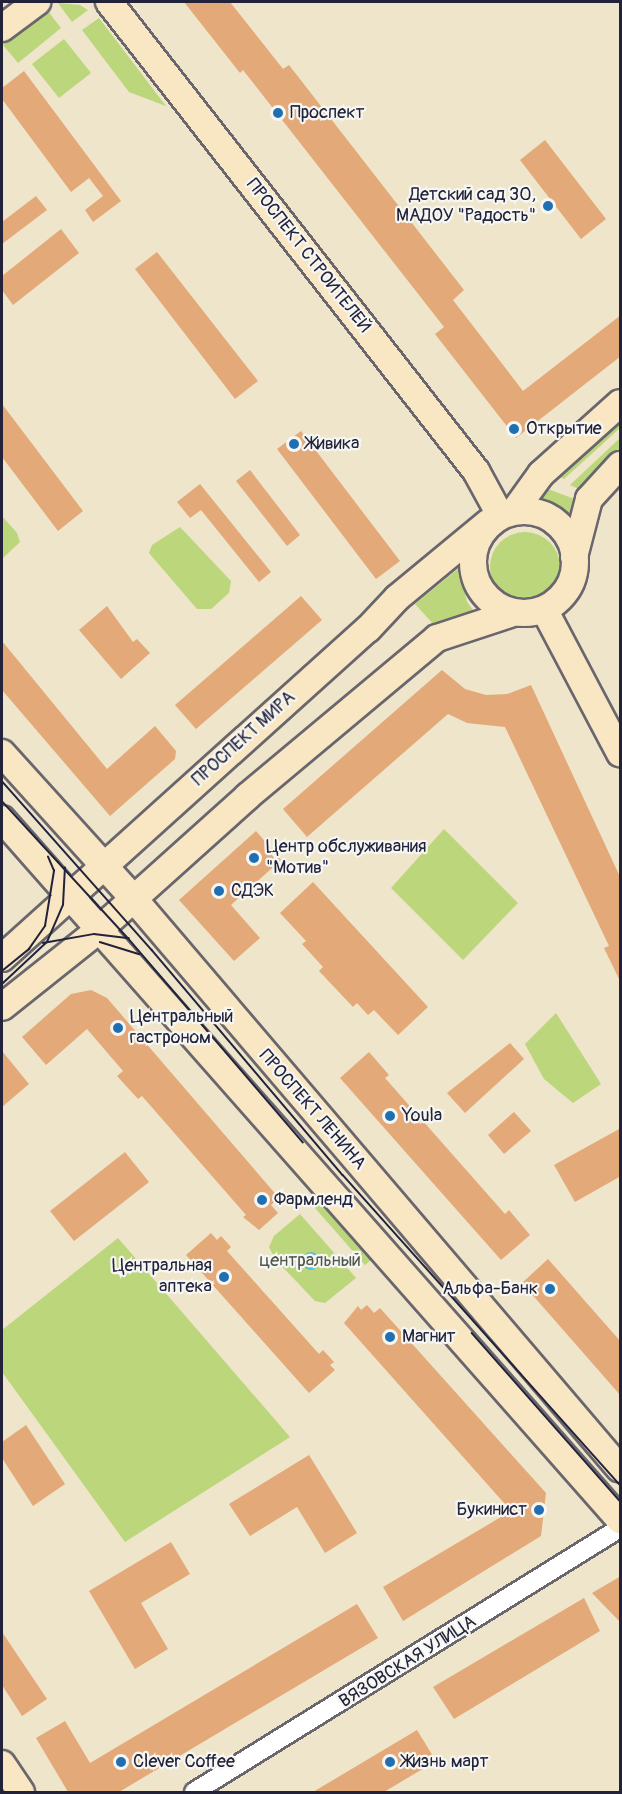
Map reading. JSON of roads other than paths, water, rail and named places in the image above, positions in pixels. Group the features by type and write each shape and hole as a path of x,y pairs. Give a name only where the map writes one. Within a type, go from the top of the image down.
{"main road":[{"path":"2,28 38,2"},
{"name":"ПРОСПЕКТ СТРОИТЕЛЕЙ","path":"109,2 476,471 501,516"},
{"name":"ПРОСПЕКТ МИРА","path":"2,958 368,629 397,598 501,516 541,474 621,403"},
{"path":"2,1006 100,929 248,796 437,638 510,614 532,615 545,611 561,598 570,580 589,499 621,465"},
{"path":"510,614 495,606 481,589 475,574 478,539 501,516 535,510 560,523 574,557"},
{"path":"545,611 621,753"},
{"name":"ПРОСПЕКТ ЛЕНИНА","path":"2,753 133,898 621,1469"},
{"path":"2,819 621,1520"},
{"path":"2,1764 21,1792"}],"street":[{"name":"ВЯЗОВСКАЯ УЛИЦА","path":"194,1792 621,1528"}],"water":[{"name":"центральный","path":"307,1252 315,1252 320,1257 318,1268 307,1270 302,1265 302,1257"}],"tram line":[{"path":"2,781 152,950 343,1175 620,1485"},
{"path":"2,801 128,938 303,1142"},
{"path":"2,971 29,949 45,926 54,871 48,857"},
{"path":"2,984 47,942 63,905 65,868"},
{"path":"43,943 94,934 129,938"},
{"path":"100,942 139,954"},
{"path":"472,1333 620,1501"}],"place":[{"name":"Проспект","path":"278,113"},
{"name":"Детский сад 30, МАДОУ \"Радость\"","path":"548,206"},
{"name":"Открытие","path":"514,429"},
{"name":"Живика","path":"294,444"},
{"name":"Центр обслуживания \"Мотив\"","path":"254,858"},
{"name":"СДЭК","path":"219,891"},
{"name":"Центральный гастроном","path":"118,1028"},
{"name":"Youla","path":"390,1116"},
{"name":"Фармленд","path":"262,1200"},
{"name":"Центральная аптека","path":"224,1277"},
{"name":"Альфа-Банк","path":"550,1289"},
{"name":"Магнит","path":"390,1337"},
{"name":"Букинист","path":"539,1510"},
{"name":"Clever Coffee","path":"121,1762"},
{"name":"Жизнь март","path":"390,1762"}]}
